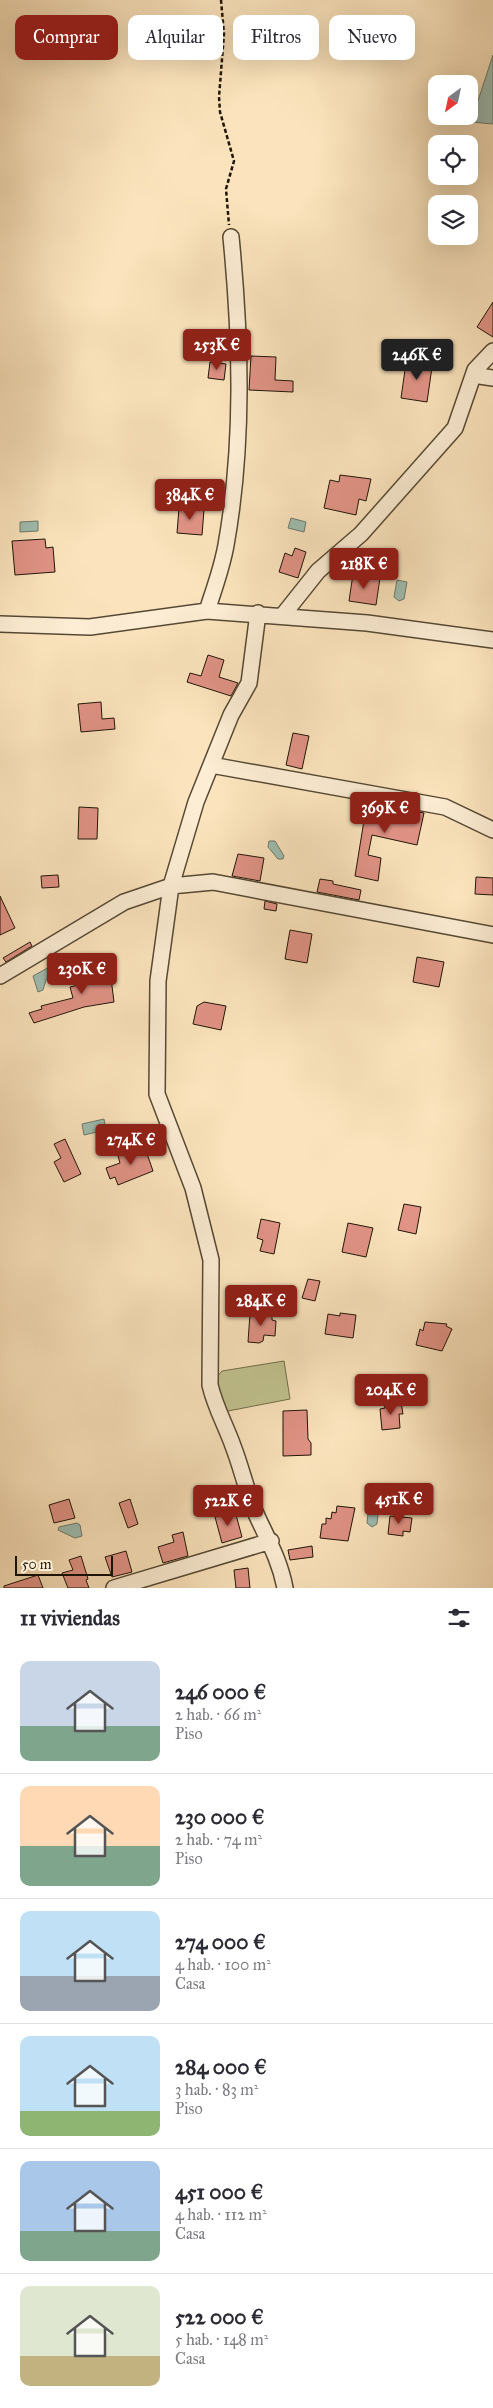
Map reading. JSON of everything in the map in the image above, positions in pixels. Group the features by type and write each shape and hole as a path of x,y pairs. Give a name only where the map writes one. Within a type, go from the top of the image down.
{"street":[{"path":"207,611 227,538 238,424 237,321 231,238"},
{"path":"283,615 318,571 361,534 456,428 475,370 493,351"},
{"path":"473,375 493,378"},
{"path":"0,624 90,627 207,611 258,613 367,623 493,640"},
{"path":"258,613 249,683 231,715 196,802 171,886 158,981 157,1094 193,1188 211,1260 210,1385 213,1399 232,1444 257,1515 271,1541 281,1569 285,1588"},
{"path":"211,765 445,807 493,830"},
{"path":"0,976 124,902 171,886 213,882 493,935"},
{"path":"114,1588 271,1541"}],"path":[{"path":"221,0 224,34 219,97 220,112 234,161 226,189 231,238"}],"green space":[{"path":"284,1361 290,1399 223,1412 216,1378 222,1371"}],"shaded area":[{"path":"493,55 493,124 478,123 478,101"},
{"path":"291,518 306,522 304,532 288,528"},
{"path":"38,521 38,531 20,532 20,522"},
{"path":"397,580 407,582 404,599 399,601 394,597"},
{"path":"269,841 275,841 284,856 283,859 278,859 268,847"},
{"path":"53,965 54,967 46,980 43,990 38,992 33,976"},
{"path":"104,1119 106,1130 84,1135 82,1124"},
{"path":"218,1489 222,1505 211,1508 206,1492"},
{"path":"375,1501 379,1505 377,1524 372,1527 367,1523 369,1504"},
{"path":"77,1523 80,1525 82,1536 75,1538 58,1530 59,1527"}],"building":[{"path":"493,302 493,337 477,327"},
{"path":"251,356 276,357 275,380 293,381 293,392 249,390"},
{"path":"422,359 433,360 427,402 401,398 406,363 421,366"},
{"path":"210,362 226,364 224,380 208,378"},
{"path":"340,475 371,479 366,501 359,499 356,515 324,508 330,480 339,482"},
{"path":"179,508 204,510 202,535 177,533"},
{"path":"45,539 46,548 53,547 55,572 15,575 12,541"},
{"path":"295,548 306,552 298,578 279,572 285,553 292,556"},
{"path":"353,574 380,578 376,605 349,601"},
{"path":"208,655 224,660 219,677 238,683 231,696 187,682 190,673 201,676"},
{"path":"101,702 102,719 114,718 115,729 81,732 78,704"},
{"path":"293,733 309,736 302,769 286,765"},
{"path":"367,802 424,813 417,845 372,835 368,855 381,858 378,881 355,876"},
{"path":"79,807 98,808 97,839 78,839"},
{"path":"238,854 264,858 260,881 232,876"},
{"path":"58,875 59,887 42,888 41,876"},
{"path":"476,877 493,878 493,895 475,894"},
{"path":"320,879 361,890 359,900 317,892"},
{"path":"0,896 15,928 0,935"},
{"path":"265,901 277,904 276,911 264,909"},
{"path":"290,930 312,934 307,963 285,959"},
{"path":"30,942 32,946 6,962 3,958"},
{"path":"417,957 444,962 439,987 413,982"},
{"path":"109,962 114,1002 84,1007 34,1023 29,1013 42,1009 41,1006 73,998 70,987 91,982 88,965"},
{"path":"204,1002 226,1006 221,1030 193,1024 197,1006"},
{"path":"65,1139 81,1174 64,1182 54,1162 61,1158 54,1144"},
{"path":"144,1145 153,1171 118,1185 115,1177 110,1179 106,1168 120,1163 118,1156"},
{"path":"404,1204 421,1207 416,1234 398,1230"},
{"path":"261,1219 280,1223 274,1254 260,1251 263,1240 257,1238"},
{"path":"348,1223 373,1228 366,1257 342,1252"},
{"path":"308,1279 320,1281 315,1301 302,1298"},
{"path":"262,1312 272,1313 272,1320 276,1321 275,1336 264,1335 263,1341 259,1343 248,1342 250,1314 261,1315"},
{"path":"340,1313 356,1315 353,1338 325,1334 328,1314 340,1316"},
{"path":"425,1322 447,1324 446,1326 452,1329 442,1351 416,1345 420,1329 423,1331"},
{"path":"401,1402 403,1414 399,1414 400,1428 382,1430 380,1409 385,1408 384,1404"},
{"path":"307,1410 308,1439 311,1443 311,1455 283,1456 283,1411"},
{"path":"69,1499 75,1518 54,1523 49,1505"},
{"path":"130,1499 138,1524 128,1528 119,1503"},
{"path":"337,1506 355,1508 348,1541 320,1538 322,1524 326,1524 326,1518 331,1519 332,1512 336,1513"},
{"path":"235,1511 242,1537 222,1543 215,1517"},
{"path":"390,1516 412,1518 410,1532 403,1531 403,1536 388,1534"},
{"path":"183,1532 188,1556 163,1563 158,1547 174,1542 172,1535"},
{"path":"312,1546 313,1557 290,1560 288,1550"},
{"path":"126,1551 132,1572 112,1577 105,1557"},
{"path":"81,1556 89,1588 68,1588 62,1573 73,1570 69,1560"},
{"path":"248,1568 250,1588 236,1588 234,1570"},
{"path":"38,1575 43,1588 4,1588 4,1586"}]}
